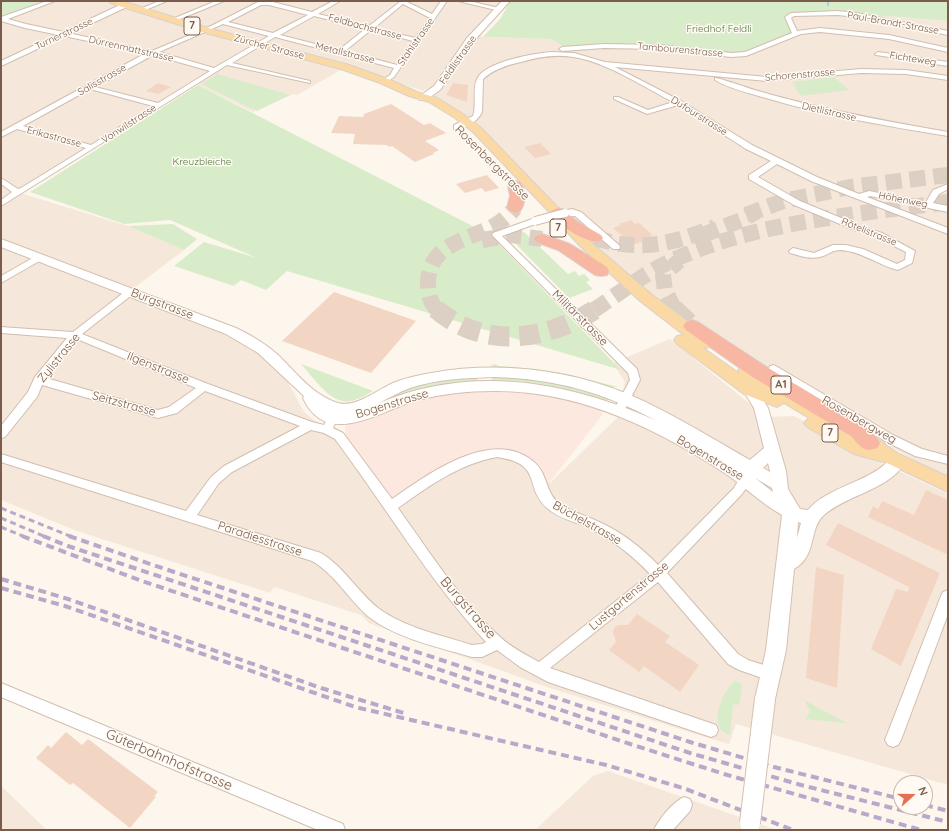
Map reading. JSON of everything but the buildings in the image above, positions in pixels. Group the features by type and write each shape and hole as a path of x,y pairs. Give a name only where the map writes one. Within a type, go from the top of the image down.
{"highway":[{"path":"515,185 517,196 515,208"},
{"path":"564,213 578,228 595,238"},
{"path":"542,239 564,247 601,271"},
{"name":"A1","path":"692,326 758,371 858,431 870,443"}],"main road":[{"name":"Zürcher Strasse","path":"114,1 205,30 345,67 384,81 423,98"},
{"name":"Rosenbergstrasse","path":"423,98 424,104 484,138 564,213 567,226 596,254 660,310 764,384 774,402 870,443 895,460"},
{"name":"Rosenbergstrasse","path":"462,125 473,140 515,185 601,271 690,347 750,390 860,449 895,460 948,485"},
{"name":"Burgstrasse","path":"1,244 206,321 252,342 275,358 307,392"},
{"name":"Bogenstrasse","path":"307,392 328,405 332,419 357,416 403,399 433,391 485,386 524,387 558,392 589,400 622,404 678,438 749,475 780,484"},
{"path":"749,826 765,699 776,650 791,512 791,508 782,494 778,471 771,451 774,402"},
{"name":"Bogenstrasse","path":"749,475 755,465 771,451"},
{"path":"786,564 797,558 812,517 818,509 842,494 875,480 895,460"},
{"name":"Bogenstrasse","path":"749,475 791,512"},
{"path":"791,512 802,517 812,517"}],"street":[{"path":"2,19 52,1"},
{"path":"173,20 221,1"},
{"name":"Vonwilstrasse","path":"1,204 17,192 28,187 225,63 272,35 337,1"},
{"name":"Stahlstrasse","path":"384,81 392,76 444,1"},
{"path":"461,1 472,2 500,9"},
{"name":"Feldlistrasse","path":"423,98 433,92 440,85 470,40 506,1"},
{"path":"141,10 160,2"},
{"name":"Feldbachstrasse","path":"222,22 256,4 265,2 416,40"},
{"path":"340,52 403,2 433,17"},
{"path":"203,3 210,6"},
{"name":"Turnerstrasse","path":"1,64 127,5"},
{"name":"Paul-Brandt-Strasse","path":"795,34 788,17 793,14 838,13 876,18 947,32"},
{"name":"Dürrenmattstrasse","path":"2,19 152,53 214,70"},
{"name":"Salisstrasse","path":"1,135 152,53 222,22"},
{"name":"Metallstrasse","path":"222,22 398,67"},
{"path":"795,34 806,30 870,34 948,50"},
{"path":"947,32 941,35 939,42 941,48 948,55"},
{"name":"Tambourenstrasse","path":"500,65 497,62 498,61 532,53 589,47 660,47 716,54 746,54 795,34"},
{"name":"Dufourstrasse","path":"462,125 474,119 478,112 480,79 488,71 500,65 531,56 552,54 574,55 604,64 679,102 748,148 829,186 948,231"},
{"name":"Fichteweg","path":"878,54 948,64"},
{"path":"225,63 308,82"},
{"name":"Schorenstrasse","path":"604,64 767,79 786,79 835,72 882,70 948,78"},
{"name":"Dietlistrasse","path":"715,75 719,80 730,85 769,97 886,124 948,134"},
{"path":"88,88 158,105"},
{"path":"616,98 647,112 679,102"},
{"name":"Erikastrasse","path":"17,127 91,147"},
{"name":"Rötelistrasse","path":"776,161 752,177 797,203 860,230 879,235 912,250 910,261 898,268 886,265 858,250 848,248 831,247 817,255 812,256 793,251"},
{"path":"1,180 17,192"},
{"path":"928,205 936,192 948,186"},
{"name":"Höhenweg","path":"858,197 869,193 948,209"},
{"path":"564,213 578,214 616,247"},
{"name":"Militärstrasse","path":"564,213 535,221 496,235 633,372 635,380 622,404"},
{"path":"1,280 38,258"},
{"name":"Zylistrasse","path":"1,434 33,394 39,380 75,335 130,292"},
{"name":"Ilgenstrasse","path":"1,330 75,335 204,387 310,426"},
{"name":"Rosenbergweg","path":"774,369 889,438 920,453 948,460"},
{"name":"Seitzstrasse","path":"39,380 158,414 173,410 204,387"},
{"name":"Bogenstrasse","path":"310,426 332,419"},
{"name":"Burgstrasse","path":"332,419 339,436 390,507 465,607 496,642 541,671 568,683 711,730"},
{"path":"189,516 215,480 228,469 310,426"},
{"name":"Büchelstrasse","path":"390,507 437,474 455,464 484,455 502,454 511,455 525,461 535,471 543,494 554,507 593,525 623,543 659,573 733,659 744,665 771,674"},
{"name":"Paradiesstrasse","path":"1,458 189,516 321,559 372,610 392,623 472,651 486,649 496,642"},
{"name":"Lustgartenstrasse","path":"541,671 546,664 659,573 738,491 749,475"},
{"path":"893,740 948,596"},
{"name":"Güterbahnhofstrasse","path":"1,690 337,830"},
{"path":"662,830 684,805"}],"shaded area":[{"path":"1,1 506,1 433,87 423,91 346,67 297,95 293,94 253,112 194,83 17,192 128,226 184,250 130,291 203,320 275,358 304,412 327,430 437,474 502,454 535,471 550,483 618,417 625,382 613,363 670,339 766,417 794,416 879,462 948,494 948,784 933,781 933,775 913,775 736,724 729,744 702,736 547,687 369,623 361,615 274,587 270,593 77,531 1,500"},
{"path":"846,13 948,21 948,478 927,468 660,310 485,138 429,99 475,34 483,37 552,39 567,48 788,17 793,14"},
{"path":"509,386 595,402 603,414 549,483 535,471 511,455 469,459 390,507 345,444 345,428 349,418 403,399"},
{"path":"608,771 777,830 535,830 593,776"},
{"path":"1,786 47,830 1,830"}],"green space":[{"path":"5,1 42,1 5,15 1,14 1,3"},
{"name":"Friedhof Feldli","path":"510,1 948,1 948,21 846,13 793,14 788,17 795,34 760,49 731,55 660,47 567,49 552,39 483,37 501,18"},
{"path":"217,74 290,95 257,111 201,84"},
{"path":"834,77 849,90 801,96 792,82"},
{"name":"Kreuzbleiche","path":"198,85 490,235 621,370 287,271 266,290 241,280 234,286 174,266 204,242 257,258 170,220 124,224 30,192"},
{"path":"173,224 197,239 184,250 128,226"},
{"path":"524,232 568,274 575,271 579,276 584,274 590,280 586,282 593,289 569,298 508,236"},
{"path":"301,364 373,391 350,401 336,399 323,389"},
{"path":"496,364 498,366 563,373 618,387 491,368 492,365"},
{"path":"477,376 478,382 405,394 379,403 382,397 422,383"},
{"path":"492,376 542,380 611,397 607,401 550,388 492,382"},
{"path":"735,681 739,682 742,686 739,705 733,704 730,735 723,731 719,725 718,718 721,701 725,693"},
{"path":"804,700 845,722 806,719 810,711"}],"tunnel":[{"path":"759,210 783,201 850,187 948,175"},
{"path":"594,310 661,266 704,248 737,237 807,221 948,202"},
{"path":"436,309 431,300 428,286 430,269 435,259 442,251 452,245 497,224 506,218 515,208"},
{"path":"703,235 744,219 759,210"},
{"path":"746,215 759,210"},
{"path":"595,238 627,245 656,244 684,238 715,227"},
{"path":"482,240 512,235 542,239"},
{"path":"675,310 665,291 663,275 679,261"},
{"path":"436,309 455,322 474,331 495,335 515,336 536,334 557,328 577,320 596,309"},
{"path":"675,310 692,326"}],"railway":[{"path":"1,508 72,537"},
{"path":"1,518 46,537"},
{"path":"1,527 25,537"},
{"path":"22,536 142,581 633,745 724,774 921,830"},
{"path":"43,536 68,546 690,753 801,785 948,822"},
{"path":"69,536 690,742 774,767 893,797"},
{"path":"1,579 68,599 321,688 407,714"},
{"path":"1,588 65,606 355,707 606,765 683,788 793,830"},
{"path":"933,807 948,811"}]}
